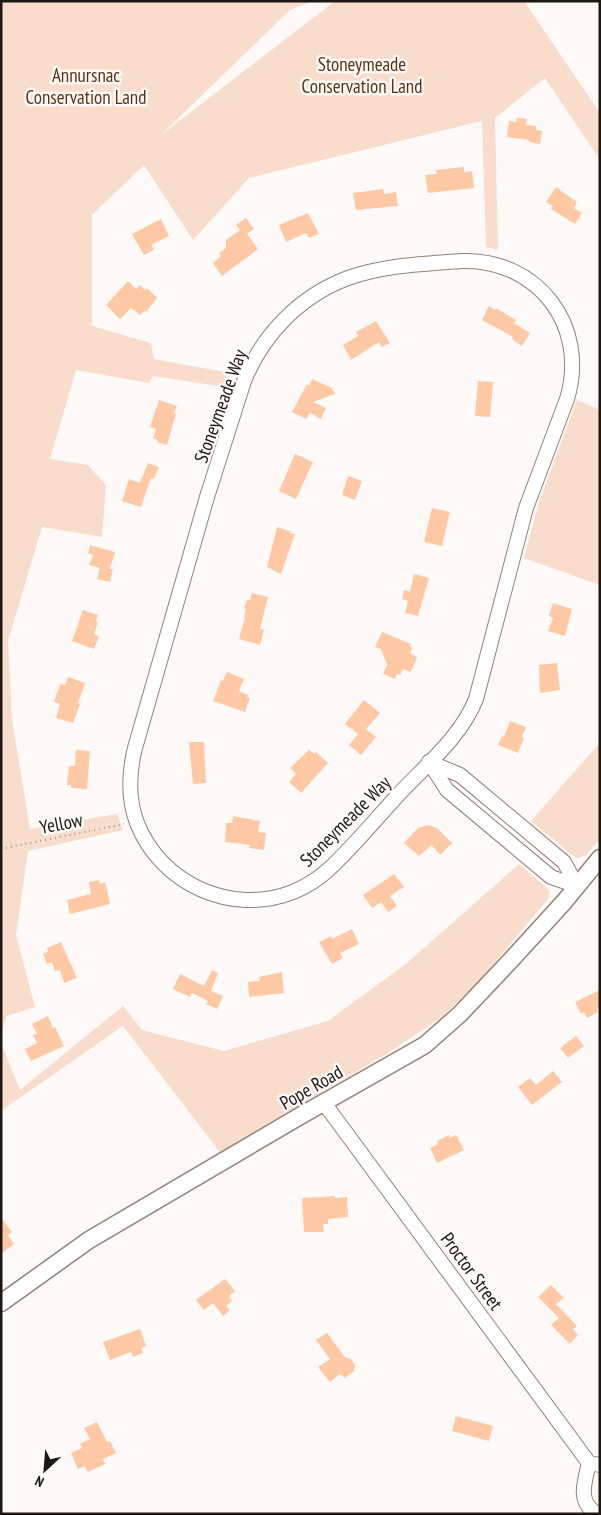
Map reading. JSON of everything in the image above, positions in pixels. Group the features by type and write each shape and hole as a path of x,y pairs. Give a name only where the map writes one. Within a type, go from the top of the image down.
{"street":[{"name":"Stoneymeade Way","path":"462,260 478,261 502,266 517,272 537,286 549,298 558,311 568,334 572,350 573,375 567,399 526,508 476,699 465,723 429,762 327,871 306,886 268,899 242,900 215,895 199,889 180,878 160,860 148,844 137,822 132,801 130,774 136,743 210,488 244,381 259,350 280,324 304,302 319,292 348,278 370,272 410,266 462,260"},
{"path":"429,762 460,775 564,862 577,886"},
{"path":"429,762 447,790 551,877 577,886"},
{"name":"Pope Road","path":"1,1303 89,1240 426,1045 468,1006 600,858"},
{"name":"Proctor Street","path":"324,1103 595,1464 583,1493 590,1508 598,1514"}],"path":[{"name":"Yellow","path":"1,849 126,824"}],"green space":[{"name":"Stoneymeade Conservation Land","path":"1,1 314,1 290,10 161,135 335,1 524,1 600,113 600,160 545,78 495,118 498,250 486,247 482,121 249,178 193,240 144,165 92,215 92,326 151,343 154,359 230,373 224,387 153,376 149,383 76,370 50,459 88,465 106,485 102,537 42,527 8,641 12,720 30,829 117,814 123,830 28,851 16,935 35,1007 7,1016 1,1032"},
{"path":"577,400 600,410 600,585 524,558 539,502"},
{"path":"600,737 600,839 585,856 576,858 531,821 598,745"},
{"path":"519,864 546,887 550,892 548,899 483,977 443,1016 388,1053 220,1152 123,1026 1,1111 1,1043 20,1090 123,1006 142,1030 224,1051 328,1021 407,963"}],"building":[{"path":"517,118 527,119 526,125 536,126 536,130 542,131 540,144 529,142 529,140 507,137 509,121 516,122"},
{"path":"464,167 464,172 472,171 474,188 428,193 425,175 437,174 436,170"},
{"path":"556,187 577,202 574,208 582,213 575,224 551,209 553,206 546,202"},
{"path":"383,189 384,194 396,192 398,206 356,210 353,193"},
{"path":"308,213 319,234 309,238 306,233 286,242 279,225"},
{"path":"246,218 254,229 247,234 258,249 222,276 213,263 221,256 219,253 226,248 226,240 240,230 236,225"},
{"path":"161,219 169,236 151,245 154,250 144,255 132,234"},
{"path":"128,281 136,289 140,285 145,290 147,288 157,298 146,312 144,311 140,315 131,308 120,319 106,305"},
{"path":"489,306 516,320 514,323 530,333 522,346 512,339 513,337 482,320"},
{"path":"376,321 390,343 382,347 379,342 351,360 343,345 358,336 356,332"},
{"path":"312,379 332,388 335,394 313,402 326,408 321,419 310,413 306,419 292,412 307,384 309,386"},
{"path":"478,381 493,382 490,417 475,416"},
{"path":"159,400 177,406 167,445 157,442 158,440 153,438 156,429 150,427"},
{"path":"295,454 313,462 296,499 279,491"},
{"path":"148,463 159,467 154,479 151,478 141,507 122,501 129,479 140,483"},
{"path":"348,476 362,481 355,500 342,495"},
{"path":"432,508 450,512 442,546 424,542"},
{"path":"277,527 295,534 281,574 267,567"},
{"path":"90,545 115,552 110,569 113,569 110,582 97,579 100,568 89,565 93,555 88,553"},
{"path":"414,574 429,578 418,616 405,613 408,601 402,599 404,590 410,592"},
{"path":"252,593 268,597 260,629 264,630 260,645 239,639 245,617 246,609 244,608 247,600 250,600"},
{"path":"553,603 572,609 565,636 548,631 553,618 549,616"},
{"path":"83,610 98,615 94,634 99,636 94,649 72,641"},
{"path":"382,632 411,644 410,653 417,657 411,672 403,669 400,675 397,674 395,679 383,674 387,665 381,649 375,647"},
{"path":"557,663 560,690 540,693 539,665"},
{"path":"227,672 244,679 239,691 250,698 245,712 213,701 221,680 223,681"},
{"path":"68,677 85,683 73,723 56,718 60,704 54,702 60,684 65,685"},
{"path":"364,700 380,713 366,729 376,737 361,755 349,745 358,734 345,724"},
{"path":"510,721 526,727 518,753 498,745 502,736 504,737"},
{"path":"189,742 204,742 206,783 193,784"},
{"path":"76,750 90,751 87,789 71,788 71,785 67,785 69,766 75,766"},
{"path":"309,750 314,754 316,752 328,763 301,793 289,782 296,774 290,768"},
{"path":"233,816 260,821 258,832 266,833 264,850 249,848 250,845 225,842 226,823 232,823"},
{"path":"428,825 437,828 452,843 440,855 432,845 419,856 404,843 418,828"},
{"path":"394,874 404,887 390,896 397,906 388,912 381,902 372,908 363,895"},
{"path":"99,880 100,884 105,882 110,904 70,914 67,900 91,894 89,882"},
{"path":"352,929 359,944 340,953 343,958 332,964 319,942 331,936 332,939"},
{"path":"61,942 77,978 64,983 60,970 55,971 52,962 47,964 43,954 48,952 47,948"},
{"path":"212,970 218,973 211,991 223,996 217,1009 206,1004 208,1001 192,993 190,997 173,989 180,974 204,986"},
{"path":"282,972 284,993 249,997 248,982 260,981 259,977"},
{"path":"600,990 600,1007 597,1009 598,1012 587,1018 584,1012 581,1014 575,1002"},
{"path":"48,1016 64,1046 31,1061 25,1049 37,1043 33,1035 37,1034 32,1024"},
{"path":"576,1036 584,1046 568,1058 560,1048"},
{"path":"553,1071 562,1082 532,1105 518,1087 530,1078 536,1085"},
{"path":"449,1135 450,1138 456,1135 464,1150 437,1163 430,1148 438,1144 437,1141"},
{"path":"335,1196 335,1198 347,1197 348,1217 328,1219 328,1224 323,1224 324,1232 304,1232 302,1198"},
{"path":"1,1218 12,1232 8,1235 14,1244 1,1254"},
{"path":"225,1279 235,1291 229,1296 232,1301 226,1306 230,1310 223,1316 213,1303 204,1310 196,1300"},
{"path":"551,1285 564,1298 556,1304 577,1326 573,1329 578,1335 570,1344 551,1325 559,1318 538,1297"},
{"path":"140,1329 146,1346 141,1348 143,1353 133,1357 131,1352 110,1360 103,1342"},
{"path":"327,1333 345,1357 351,1359 355,1365 354,1371 345,1378 340,1374 330,1382 318,1367 330,1359 316,1340"},
{"path":"456,1416 493,1426 489,1441 452,1431"},
{"path":"97,1422 107,1442 110,1441 116,1453 103,1459 105,1464 88,1472 85,1466 78,1469 71,1453 82,1448 80,1444 90,1439 84,1428"}],"park label":[{"name":"Annursnac Conservation Land","path":"86,86"}]}
